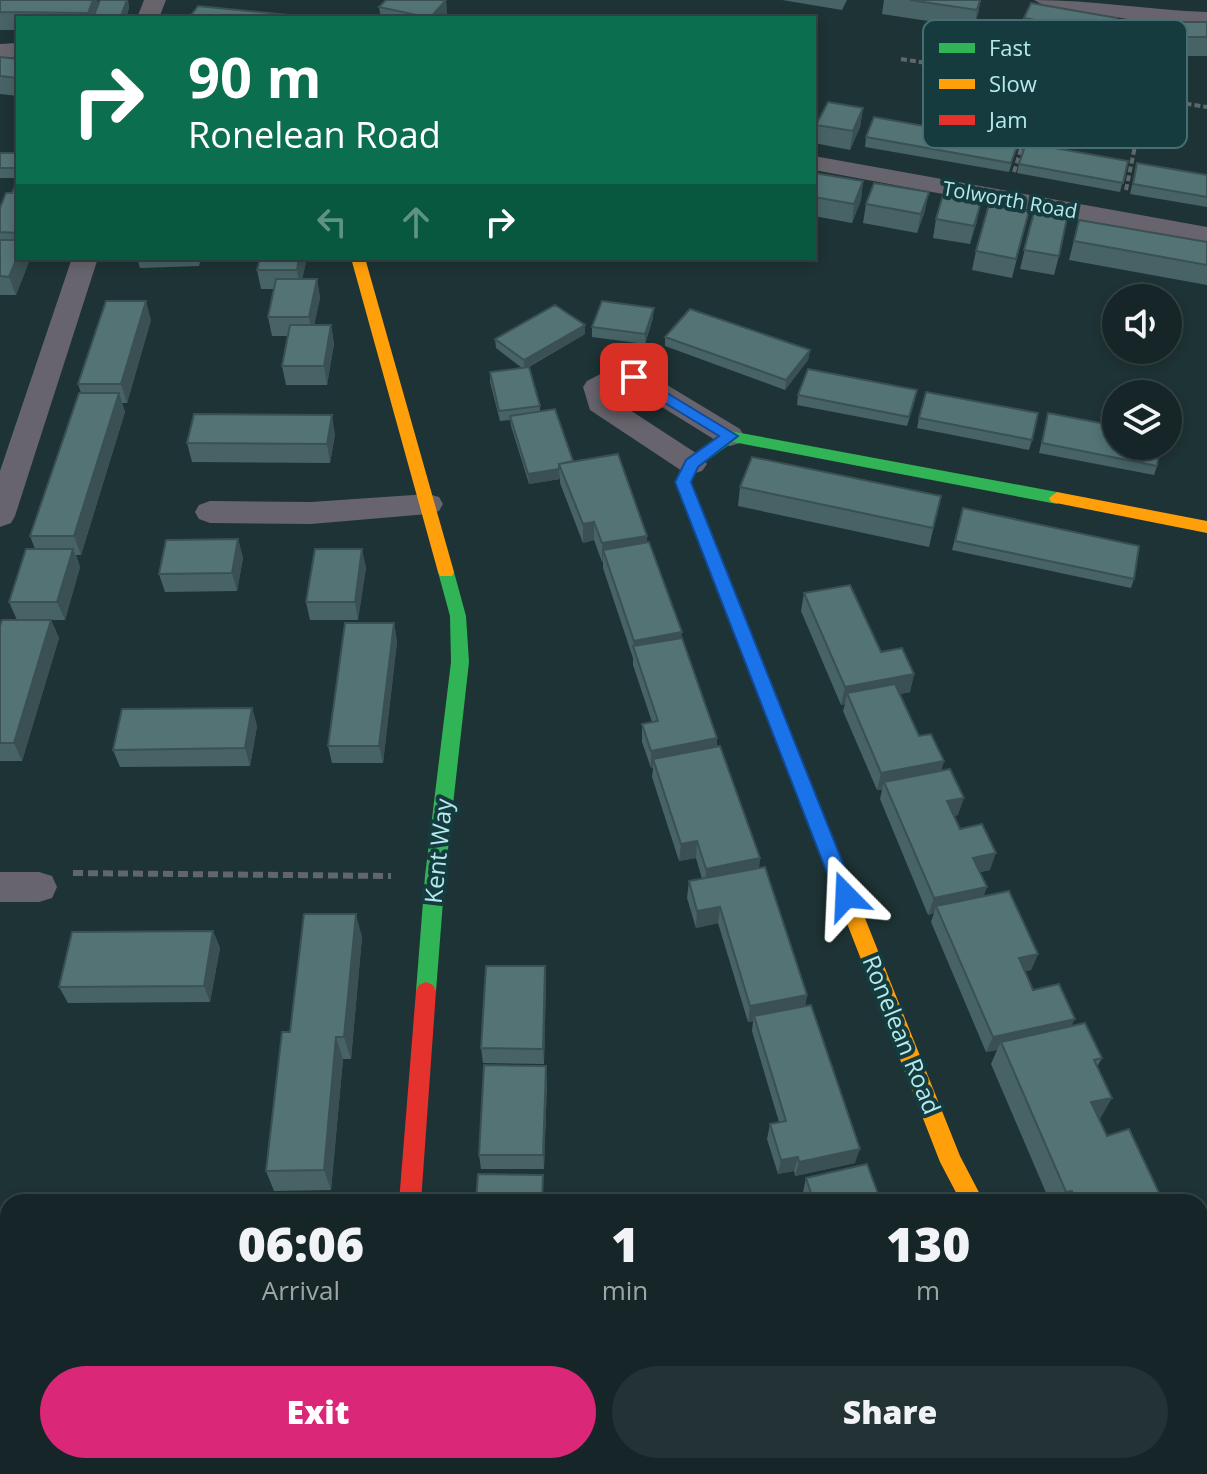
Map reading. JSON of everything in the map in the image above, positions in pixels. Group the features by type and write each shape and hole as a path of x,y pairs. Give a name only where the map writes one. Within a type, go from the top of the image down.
{"street":[{"path":"1045,0 1156,9 1207,19"},
{"name":"Tolworth Road","path":"816,163 1207,235"},
{"path":"0,516 84,260"},
{"name":"Kent Way","path":"359,260 458,616 460,662 435,876 411,1194"},
{"path":"730,436 692,464 600,403 597,387 614,376 634,377 730,436 1207,527"},
{"name":"Ronelean Road","path":"692,464 683,482 951,1162 969,1194"},
{"path":"210,512 311,513 428,504"},
{"path":"0,887 39,887"}],"path":[{"path":"901,59 923,62"},
{"path":"1187,104 1207,107"},
{"path":"1006,200 1022,148"},
{"path":"1120,220 1135,148"},
{"path":"39,887 75,873 435,876"}],"building":[{"path":"0,0 93,0 88,13 0,12"},
{"path":"100,0 127,0 121,16 94,16"},
{"path":"386,0 446,0 432,16 379,7"},
{"path":"910,0 980,0 977,10"},
{"path":"1031,3 1117,18 1035,20 1024,18"},
{"path":"198,6 299,16 190,16"},
{"path":"1187,22 1207,22 1207,37 1187,37"},
{"path":"0,57 16,59 16,78 0,76"},
{"path":"828,102 863,108 853,131 816,125"},
{"path":"874,117 923,126 923,147 866,137"},
{"path":"927,148 1016,148 1011,163"},
{"path":"1024,148 1054,148 1128,161 1123,183 1019,164"},
{"path":"0,153 16,153 16,168 0,168"},
{"path":"1137,163 1207,175 1207,197 1133,184"},
{"path":"816,173 863,181 854,204 816,197"},
{"path":"874,183 929,192 921,214 866,204"},
{"path":"16,184 16,233 0,232 0,208 6,193 12,193"},
{"path":"943,195 981,202 974,226 936,219"},
{"path":"989,204 1029,211 1016,259 976,251"},
{"path":"1034,212 1067,218 1059,256 1024,250"},
{"path":"1079,220 1207,242 1207,265 1074,241"},
{"path":"0,240 16,240 16,260 9,277 0,276"},
{"path":"260,260 299,260 297,270 257,270"},
{"path":"276,279 317,279 309,317 268,317"},
{"path":"106,301 146,301 121,384 78,384"},
{"path":"602,301 654,308 645,334 592,327"},
{"path":"555,305 585,325 524,360 495,339"},
{"path":"690,309 810,350 786,380 665,337"},
{"path":"290,325 331,325 324,366 282,366"},
{"path":"529,367 540,406 499,411 490,372"},
{"path":"808,369 917,390 909,417 798,395"},
{"path":"926,392 1038,413 1032,440 919,418"},
{"path":"79,393 119,393 74,536 30,536"},
{"path":"555,409 573,461 559,464 559,469 528,474 510,416"},
{"path":"1048,413 1102,423 1102,455 1042,443"},
{"path":"194,414 332,415 327,444 187,443"},
{"path":"618,454 647,536 602,543 594,522 583,524 559,464"},
{"path":"752,457 941,496 933,528 740,487"},
{"path":"1127,460 1158,460 1157,466"},
{"path":"963,508 1139,546 1134,579 955,541"},
{"path":"238,539 232,573 159,574 166,540"},
{"path":"649,542 682,632 634,641 603,550"},
{"path":"26,549 73,549 57,602 9,602"},
{"path":"315,549 362,549 355,602 306,602"},
{"path":"850,585 881,652 902,648 914,674 845,687 804,593"},
{"path":"2,620 51,620 14,743 0,743"},
{"path":"345,623 394,623 379,746 328,746"},
{"path":"682,638 717,738 651,751 642,724 658,721 633,646"},
{"path":"895,684 919,736 931,734 944,761 881,773 847,693"},
{"path":"252,708 245,748 113,750 122,709"},
{"path":"720,746 760,858 706,869 697,841 681,844 653,759"},
{"path":"950,769 964,798 947,801 960,829 982,824 996,853 973,858 987,887 934,898 884,782"},
{"path":"765,867 807,995 750,1006 720,907 697,911 689,881"},
{"path":"1009,891 1038,954 1019,958 1033,990 1059,984 1075,1019 993,1037 936,906"},
{"path":"304,914 356,914 344,1037 336,1037 324,1170 266,1171 282,1032 290,1032"},
{"path":"213,931 204,986 59,987 72,932"},
{"path":"486,966 545,966 543,1049 481,1048"},
{"path":"811,1005 860,1149 799,1162 798,1157 781,1160 770,1124 786,1121 754,1016"},
{"path":"1085,1023 1102,1058 1094,1060 1112,1098 1091,1102 1107,1136 1129,1129 1160,1194 1066,1192 1001,1042"},
{"path":"484,1065 546,1066 543,1155 479,1155"},
{"path":"867,1164 878,1194 811,1194 806,1178"},
{"path":"478,1174 543,1175 542,1194 477,1194"}],"traffic: fast":[{"path":"774,713 683,482 692,464 730,436 1057,498"},
{"path":"426,991 435,876 460,662 458,616 446,572"}],"traffic: slow":[{"path":"359,260 446,572"},
{"path":"1057,498 1207,527"},
{"path":"774,713 951,1162 969,1194"}],"traffic: jam":[{"path":"411,1194 426,991"}],"route":[{"path":"634,377 730,436 692,464 683,482 846,896"}]}
